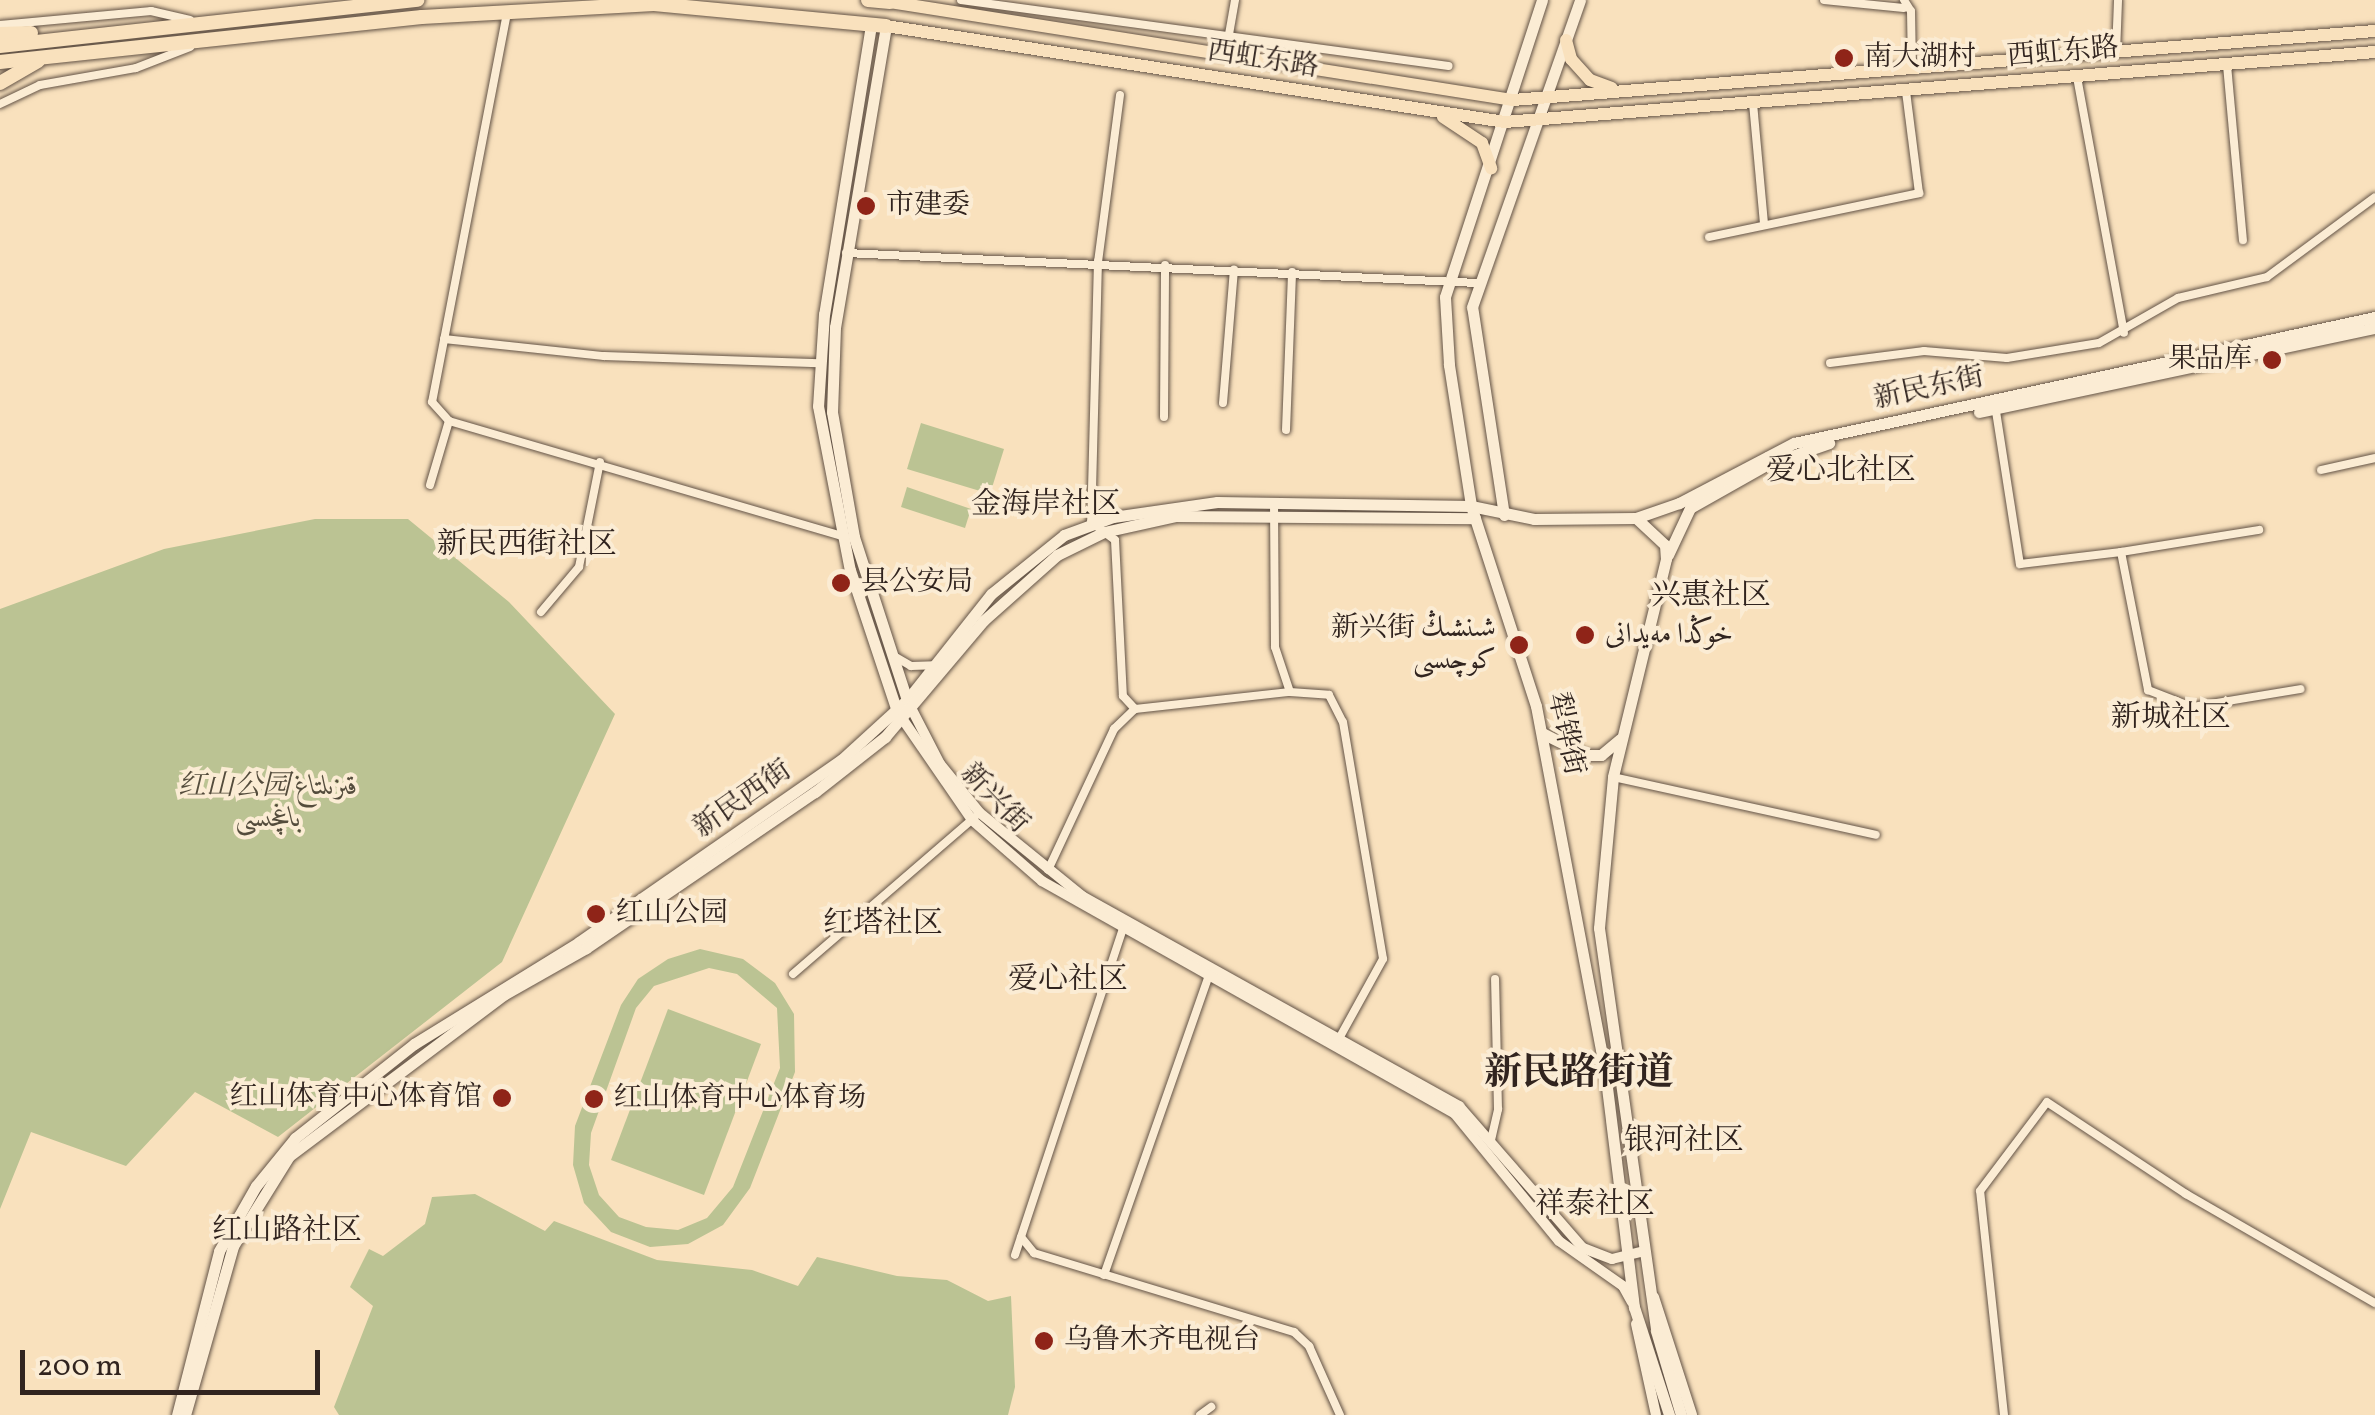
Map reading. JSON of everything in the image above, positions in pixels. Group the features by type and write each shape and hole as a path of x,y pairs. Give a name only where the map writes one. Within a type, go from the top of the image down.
{"highway":[{"path":"0,34 76,32 416,0"},
{"name":"西虹东路","path":"868,0 891,1"},
{"name":"西虹东路","path":"0,62 209,38 508,12 654,4 878,26"},
{"path":"0,46 76,32"},
{"path":"0,83 53,54"}],"main road":[{"name":"犁铧街","path":"1542,0 1491,168 1445,297 1449,366 1473,512 1542,733 1605,1071 1634,1307 1650,1332"},
{"path":"1504,515 1473,328 1478,283 1580,0"},
{"name":"西虹东路","path":"891,1 1513,100 2375,31"},
{"name":"西虹东路","path":"878,26 1505,122 2375,52"},
{"name":"新兴街","path":"878,26 831,364 832,412 854,538 889,653 910,705"},
{"name":"新兴街","path":"878,26 819,363 818,406 842,536 900,715"},
{"path":"1566,40 1571,59 1590,80 1619,91"},
{"path":"1432,111 1482,142 1491,168"},
{"name":"新民东街","path":"1666,559 1690,508 1766,465 1826,443 2375,318"},
{"name":"新民东街","path":"1504,515 1636,518 1680,503 1794,443 2375,328"},
{"name":"新民西街","path":"910,705 973,612 1027,561 1091,522 1170,506 1504,515"},
{"name":"新民西街","path":"185,1415 232,1246 289,1156 490,1004 586,948 816,792 910,705 1003,600 1057,554 1104,532 1176,516 1274,508"},
{"path":"1636,518 1665,545 1666,559"},
{"name":"犁铧街","path":"1650,1332 1646,1251 1600,928 1613,777 1666,559"},
{"name":"新民西街","path":"177,1415 219,1252 256,1186 295,1138 414,1044 778,808 900,715"},
{"path":"1542,733 1586,755 1602,755 1623,736"},
{"path":"1650,1332 1669,1415"},
{"path":"1650,1332 1681,1415"}],"street":[{"path":"960,0 1228,41 1449,66"},
{"path":"1225,57 1235,0"},
{"path":"1824,0 1904,4 1911,12 1912,70"},
{"path":"2116,53 2118,0"},
{"path":"878,26 891,1"},
{"path":"0,24 150,11 195,21"},
{"path":"508,12 432,402 449,421 600,462 842,536"},
{"path":"0,104 40,85 136,68 209,38"},
{"path":"2227,65 2243,240"},
{"path":"2077,77 2124,333"},
{"path":"1709,237 1919,193 1906,92"},
{"path":"1120,95 1098,262 1091,522 1115,540 1123,696 1135,709"},
{"path":"1753,103 1764,225"},
{"path":"1830,363 1924,351 2007,358 2124,333 2178,298 2268,276 2375,197"},
{"path":"846,253 1165,265 1478,283"},
{"path":"1164,418 1165,265"},
{"path":"1223,404 1234,269"},
{"path":"1286,430 1292,272"},
{"path":"444,339 604,356 819,363"},
{"path":"1995,405 2020,564 2259,530"},
{"path":"430,485 449,421"},
{"path":"2322,470 2375,458"},
{"path":"541,612 579,567 600,462"},
{"path":"1274,508 1275,647 1290,692"},
{"path":"2121,552 2148,690 2192,707 2301,689"},
{"path":"889,653 910,666 934,665"},
{"path":"1048,870 1114,729 1135,709 1290,692 1329,695 1343,722 1383,959 1340,1037"},
{"name":"新兴街","path":"910,705 940,764 976,816 1124,925"},
{"name":"新兴街","path":"900,715 976,816 1042,881 1340,1037 1459,1106 1582,1248 1598,1258 1646,1251"},
{"path":"1613,777 1876,835"},
{"path":"793,974 976,816"},
{"path":"1015,1255 1124,925"},
{"path":"1104,1275 1210,971"},
{"name":"新兴街","path":"1210,971 1454,1114 1559,1240 1623,1286 1634,1307"},
{"path":"1491,1140 1498,1109 1495,980"},
{"path":"2004,1415 1980,1191 2047,1102 2186,1194 2375,1303"},
{"path":"1021,1236 1034,1253 1104,1275 1122,1275 1294,1332 1309,1346 1340,1415"},
{"path":"1650,1288 1692,1415"},
{"path":"1634,1307 1640,1362 1656,1415"},
{"path":"1200,1415 1211,1408"}],"green space":[{"path":"921,423 1004,449 990,494 907,469"},
{"path":"907,487 971,509 965,528 901,507"},
{"name":"红山公园 قىزىلتاغ باغچىسى","path":"315,519 408,519 509,602 615,714 502,962 278,1137 195,1092 126,1166 31,1132 0,1209 0,609 164,549"},
{"name":"红山体育中心体育场","path":"700,949 743,959 775,983 794,1014 795,1072 750,1188 723,1225 688,1244 650,1247 611,1232 584,1203 573,1165 575,1126 621,1005 638,979 668,959","holes":["709,968 737,974 777,1008 780,1068 733,1187 707,1218 678,1230 646,1227 619,1217 599,1195 589,1165 591,1133 636,1008 654,986"]},
{"path":"668,1009 761,1044 704,1195 611,1160"},
{"path":"475,1194 545,1231 554,1221 657,1260 752,1270 798,1286 817,1257 897,1276 947,1280 988,1301 1011,1296 1015,1387 1008,1415 339,1415 334,1407 373,1306 350,1287 369,1249 383,1256 425,1224 432,1197"}],"place":[{"name":"南大湖村","path":"1844,58"},
{"name":"市建委","path":"866,206"},
{"name":"果品库","path":"2272,360"},
{"name":"县公安局","path":"841,583"},
{"name":"خوڭدا مەيدانى","path":"1585,635"},
{"name":"新兴街 شىنشىڭ كوچىسى","path":"1519,645"},
{"name":"红山公园","path":"596,914"},
{"name":"红山体育中心体育馆","path":"502,1098"},
{"name":"红山体育中心体育场","path":"594,1099"},
{"name":"乌鲁木齐电视台","path":"1044,1341"}],"district":[{"name":"爱心北社区","path":"1841,471"},
{"name":"金海岸社区","path":"1046,505"},
{"name":"新民西街社区","path":"527,545"},
{"name":"兴惠社区","path":"1711,596"},
{"name":"新城社区","path":"2171,718"},
{"name":"红塔社区","path":"883,924"},
{"name":"爱心社区","path":"1068,980"},
{"name":"新民路街道","path":"1579,1075"},
{"name":"银河社区","path":"1684,1141"},
{"name":"祥泰社区","path":"1595,1205"},
{"name":"红山路社区","path":"287,1231"}]}
